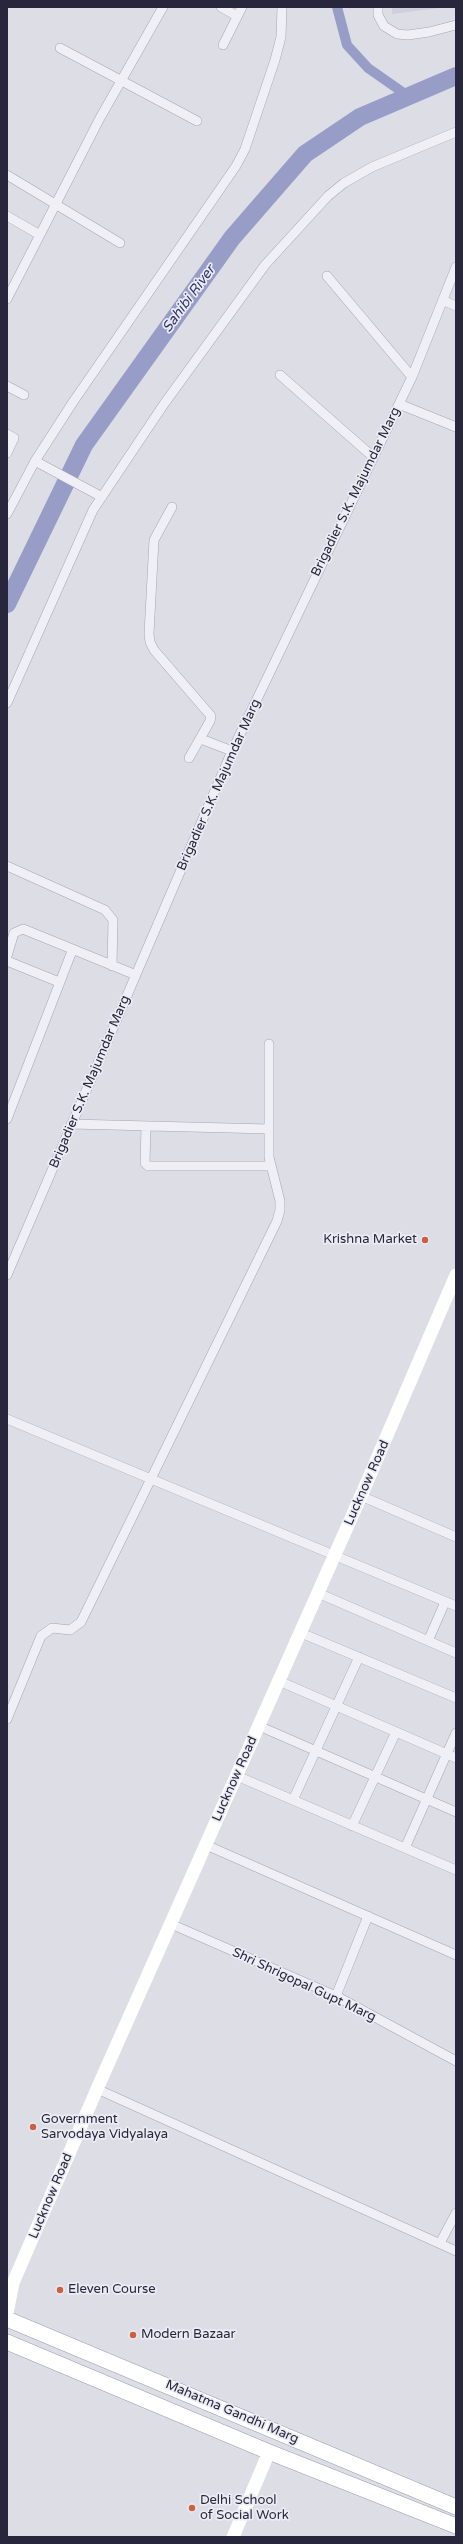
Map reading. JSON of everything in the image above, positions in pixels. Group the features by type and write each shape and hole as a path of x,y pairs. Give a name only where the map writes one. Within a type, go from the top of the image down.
{"main road":[{"name":"Mahatma Gandhi Marg","path":"7,2319 456,2507"},
{"name":"Mahatma Gandhi Marg","path":"9,2344 269,2452 456,2526"}],"street":[{"path":"7,299 121,80 163,7"},
{"path":"220,7 237,16"},
{"path":"222,45 242,7"},
{"path":"7,514 73,402 236,166 245,148 275,60 281,37 282,7"},
{"path":"378,7 378,15 384,26 397,34 408,36 456,25"},
{"path":"60,48 197,120"},
{"path":"7,703 93,510 164,404 265,265 328,196 344,182 372,167 456,132"},
{"path":"7,175 120,243"},
{"path":"7,216 40,235"},
{"name":"Brigadier S.K. Majumdar Marg","path":"7,1275 232,751 372,456 412,377 444,301 456,267"},
{"path":"327,276 412,377"},
{"path":"444,301 456,306"},
{"path":"280,375 372,456"},
{"path":"7,386 24,395"},
{"path":"399,404 456,427"},
{"path":"7,434 14,438 7,452"},
{"path":"38,463 102,497"},
{"path":"172,507 154,540 150,642 211,716 201,739 189,758"},
{"path":"201,739 232,751"},
{"path":"7,866 105,910 113,920 112,966"},
{"path":"7,956 14,933 23,929 72,951 136,975"},
{"path":"7,1119 72,951"},
{"path":"7,961 60,982"},
{"path":"7,1719 41,1636 52,1628 70,1630 81,1622 152,1480 277,1221 280,1210 280,1201 270,1166 268,1044"},
{"path":"7,1091 16,1095"},
{"path":"71,1124 269,1130"},
{"path":"146,1126 145,1163 148,1166 270,1166"},
{"name":"Lucknow Road","path":"7,2313 10,2283 452,1295 456,1275"},
{"path":"7,1419 456,1606"},
{"path":"361,1496 456,1537"},
{"path":"318,1593 456,1653"},
{"path":"428,1641 446,1602"},
{"path":"301,1633 456,1698"},
{"path":"293,1800 338,1706 359,1657"},
{"path":"279,1681 456,1758"},
{"path":"259,1726 456,1812"},
{"path":"352,1826 396,1732"},
{"path":"405,1848 456,1733"},
{"path":"237,1776 456,1870"},
{"path":"206,1845 456,1955"},
{"path":"336,1996 368,1916"},
{"name":"Shri Shrigopal Gupt Marg","path":"171,1924 336,1996 456,2061"},
{"path":"97,2089 456,2250"},
{"path":"440,2243 456,2213"},
{"path":"233,2537 269,2452"}],"shaded area":[{"path":"392,7 447,7 392,14"}],"waterway":[{"path":"337,7 347,45 368,68 408,96"},
{"name":"Sahibi River","path":"7,604 84,445 232,238 305,154 360,117 456,76"}],"place":[{"name":"Krishna Market","path":"425,1240"},
{"name":"Government Sarvodaya Vidyalaya","path":"33,2127"},
{"name":"Eleven Course","path":"60,2290"},
{"name":"Modern Bazaar","path":"133,2335"},
{"name":"Delhi School of Social Work","path":"192,2508"}]}
